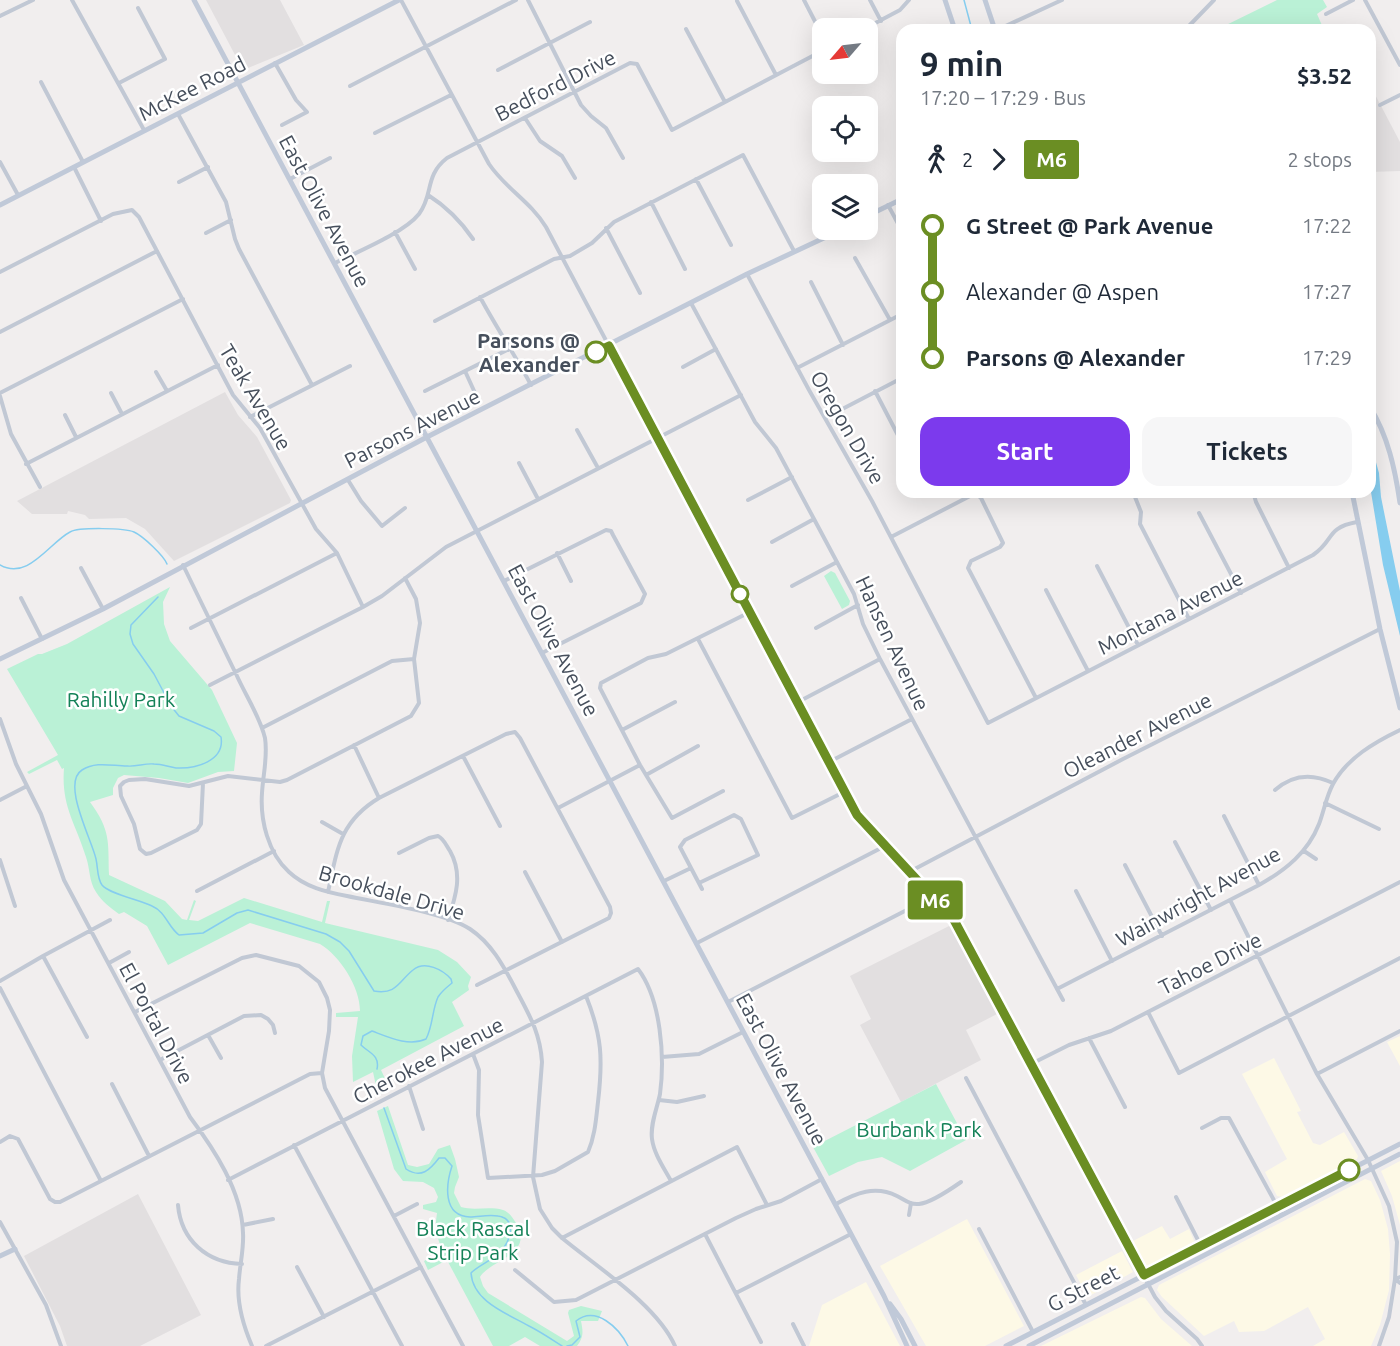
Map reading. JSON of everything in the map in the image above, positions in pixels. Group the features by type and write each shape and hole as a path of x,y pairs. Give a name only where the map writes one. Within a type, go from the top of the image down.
{"main road":[{"name":"East Olive Avenue","path":"194,0 836,1204 907,1346"},
{"name":"McKee Road","path":"0,204 400,0"},
{"path":"945,0 953,24"},
{"path":"985,0 994,24"},
{"path":"878,210 896,201"},
{"name":"Parsons Avenue","path":"0,659 103,609 428,437 747,274 819,240"},
{"path":"1376,418 1385,436 1393,463 1400,503"},
{"path":"1353,498 1380,629 1400,708"},
{"name":"G Street","path":"1006,1346 1400,1144"},
{"name":"G Street","path":"1029,1346 1400,1154"},
{"path":"0,1256 15,1248"},
{"name":"East Olive Avenue","path":"884,1296 901,1319 915,1346"}],"street":[{"path":"0,16 33,0"},
{"path":"72,0 144,131"},
{"path":"400,0 476,142 499,178 529,204 540,218 857,815 954,920 1155,1297 1202,1346"},
{"path":"350,86 516,0"},
{"path":"528,0 586,112 606,128 623,158"},
{"path":"804,0 813,18"},
{"path":"870,0 881,21"},
{"path":"878,22 900,10 909,0"},
{"path":"1009,24 1062,0"},
{"path":"1191,24 1214,0"},
{"path":"1326,14 1353,0"},
{"path":"1365,0 1400,65"},
{"path":"737,1 776,75"},
{"path":"119,84 165,59 138,8"},
{"path":"498,70 590,22"},
{"path":"686,29 724,102"},
{"name":"Bedford Drive","path":"335,263 395,232 418,215 428,195 431,176 447,158 630,63 638,64 672,130 812,56"},
{"path":"275,63 296,100 307,112 282,125"},
{"path":"41,82 84,162"},
{"path":"375,133 451,95"},
{"path":"1380,105 1400,95"},
{"path":"178,114 226,202 235,240 312,385"},
{"path":"525,118 535,136 562,156 575,178"},
{"path":"435,321 554,259 570,256 588,246 606,228 742,155 794,251"},
{"path":"290,179 330,158"},
{"path":"0,162 18,195"},
{"path":"0,272 101,221 74,167"},
{"path":"179,182 208,167"},
{"path":"696,179 731,245"},
{"path":"428,195 459,219 473,239"},
{"path":"651,202 685,269"},
{"path":"888,205 896,220"},
{"name":"Teak Avenue","path":"101,221 120,211 132,210 139,217 238,401 260,428 316,529 337,553 363,607"},
{"path":"206,233 231,220"},
{"path":"606,228 640,292"},
{"path":"395,232 415,268"},
{"path":"0,332 157,252"},
{"path":"855,258 890,320"},
{"name":"Oregon Drive","path":"747,274 891,537 988,723"},
{"path":"811,282 843,345"},
{"path":"480,297 531,386"},
{"path":"40,487 10,434 0,395 183,299"},
{"name":"Hansen Avenue","path":"691,303 758,427 776,448 792,477 858,605 863,624 880,659 1063,1000"},
{"path":"797,368 896,317"},
{"path":"425,392 510,348"},
{"path":"683,367 716,349"},
{"path":"26,464 218,365"},
{"path":"250,417 350,366"},
{"path":"465,371 475,393"},
{"path":"156,372 167,391"},
{"path":"825,417 896,381"},
{"path":"875,392 896,431"},
{"path":"111,393 122,414"},
{"path":"210,685 382,596 440,550 741,395"},
{"path":"65,415 76,437"},
{"path":"577,430 598,468"},
{"path":"519,463 538,499"},
{"path":"748,500 792,477"},
{"path":"348,480 361,501 382,526 405,508"},
{"path":"891,537 966,498"},
{"path":"981,498 1003,543 1000,547 971,561 968,568 1036,698"},
{"path":"1135,498 1141,512 1140,524 1189,619"},
{"path":"1255,498 1289,568"},
{"path":"1199,513 1241,592"},
{"path":"772,542 814,519"},
{"name":"Montana Avenue","path":"988,723 1289,568 1321,550 1335,530 1357,522"},
{"path":"504,580 606,530 611,531 645,594 640,603 542,653"},
{"path":"190,628 337,553"},
{"path":"557,553 572,581"},
{"path":"792,585 837,562"},
{"name":"Brookdale Drive","path":"183,566 262,728 267,760 262,802 264,824 282,865 296,878 328,892 448,920 463,926 478,936 494,952 506,970 533,1023 541,1046 542,1062 533,1177 540,1209 552,1228 562,1238 652,1313 668,1332 675,1346"},
{"path":"1097,566 1138,645"},
{"path":"81,568 103,609"},
{"path":"203,783 201,824 197,830 151,853 146,854 140,849 134,824 121,796 120,786 129,780 154,780 182,786 228,776 275,782 287,780 411,716 419,703 414,659 420,612 405,578"},
{"path":"1046,590 1088,671"},
{"path":"21,598 42,639"},
{"path":"816,628 858,605"},
{"path":"723,790 672,819 640,765 600,688 601,683 648,658 666,654 750,612"},
{"name":"Oleander Avenue","path":"909,872 1102,770 1380,629"},
{"path":"698,639 792,818 844,792"},
{"path":"262,728 392,662 414,659"},
{"path":"798,702 880,659"},
{"path":"622,730 675,702"},
{"name":"El Portal Drive","path":"0,719 13,757 41,814 64,880 190,1117 200,1130 228,1180 243,1225 242,1264 239,1277 240,1305 252,1346"},
{"path":"829,762 912,719"},
{"name":"Wainwright Avenue","path":"1057,989 1259,885 1287,867 1304,851 1319,824 1333,783 1352,760 1377,741 1400,730"},
{"path":"328,892 339,842 355,816 379,798 506,734 515,732 558,808 612,913 609,918 477,985"},
{"path":"354,745 379,798"},
{"path":"646,775 698,746"},
{"path":"464,756 500,826"},
{"path":"558,808 640,765"},
{"path":"1275,790 1283,783 1298,777 1312,776 1333,783"},
{"path":"0,800 27,786"},
{"path":"1325,803 1379,829"},
{"path":"699,883 758,855 741,819 734,815 685,840 680,847 702,890"},
{"path":"1224,816 1259,885"},
{"path":"322,822 343,834"},
{"path":"399,853 429,838 438,836 442,838 453,858 458,877 448,920"},
{"path":"1175,842 1211,910"},
{"path":"697,943 885,846"},
{"path":"197,891 274,851"},
{"path":"1304,851 1316,859"},
{"path":"0,860 15,906"},
{"path":"1125,865 1162,936"},
{"path":"664,881 691,868"},
{"path":"525,872 562,942"},
{"name":"Tahoe Drive","path":"1031,1064 1069,1045 1111,1031 1400,882"},
{"path":"1076,891 1112,961"},
{"path":"728,1002 932,897"},
{"path":"1230,900 1317,1074 1368,1160 1389,1206 1397,1242 1398,1278 1389,1317 1379,1346"},
{"path":"0,981 110,920"},
{"path":"109,963 129,952"},
{"path":"135,1012 242,958 256,955 291,963 312,975 327,998 331,1016 322,1073 325,1088 463,1346"},
{"path":"43,956 87,1037"},
{"path":"1148,1012 1179,1073 1400,958"},
{"name":"Cherokee Avenue","path":"228,1180 638,969 654,1005 662,1057"},
{"path":"0,988 100,1181"},
{"path":"473,1053 479,1070 478,1115 488,1178 533,1177 548,1173 575,1160 588,1152 595,1130 602,1056 596,1023 586,996"},
{"path":"160,1060 244,1016 253,1014 268,1018 275,1033"},
{"path":"1317,1074 1400,1031"},
{"path":"671,1181 656,1154 651,1136 662,1079 662,1057 691,1056 744,1032"},
{"path":"208,1035 221,1058"},
{"path":"1089,1038 1125,1107"},
{"path":"0,1142 10,1136 18,1139 50,1199 60,1202 310,1074 322,1073"},
{"path":"966,1078 1086,1305"},
{"path":"112,1084 149,1156"},
{"path":"409,1086 423,1129"},
{"path":"659,1100 677,1102 704,1096"},
{"path":"1202,1128 1221,1118 1229,1118 1282,1215"},
{"path":"294,1145 402,1346"},
{"path":"562,1238 737,1147 767,1205"},
{"path":"515,1270 554,1302 576,1300 705,1234 767,1205 781,1201 822,1179"},
{"path":"836,1204 869,1190 889,1192 911,1203 924,1203 961,1182"},
{"path":"1176,1197 1201,1246"},
{"path":"909,1215 911,1203"},
{"path":"394,1216 417,1204"},
{"path":"178,1205 183,1228 198,1248 219,1261 242,1264"},
{"path":"243,1225 273,1219"},
{"path":"0,1222 48,1311 61,1346"},
{"path":"979,1229 1033,1332"},
{"path":"705,1234 761,1342"},
{"path":"736,1293 851,1234"},
{"path":"297,1267 324,1317"},
{"path":"266,1346 421,1267"},
{"path":"1398,1278 1400,1283"},
{"path":"793,1324 804,1346"}],"shaded area":[{"path":"206,0 280,0 304,45 243,70"},
{"path":"1376,96 1400,142 1400,171 1376,172"},
{"path":"225,392 238,415 257,437 291,500 290,503 174,561 145,529 126,518 89,519 85,515 68,511 67,514 32,514 17,501"},
{"path":"953,924 999,1013 966,1030 981,1060 901,1102 860,1025 871,1019 850,976"},
{"path":"1400,1036 1400,1066 1387,1042"},
{"path":"1274,1058 1301,1111 1297,1112 1313,1143 1320,1145 1344,1132 1358,1156 1357,1159 1282,1197 1277,1196 1265,1172 1287,1159 1242,1074"},
{"path":"1400,1161 1400,1225 1392,1196 1381,1171"},
{"path":"1365,1179 1371,1181 1380,1200 1388,1229 1390,1254 1389,1290 1380,1325 1371,1346 1313,1346 1325,1339 1308,1307 1264,1331 1239,1332 1234,1321 1204,1336 1157,1290 1159,1285"},
{"path":"138,1194 201,1315 140,1346 67,1346 60,1326 24,1256"},
{"path":"967,1219 1024,1326 985,1346 926,1346 880,1266"},
{"path":"1162,1226 1170,1239 1189,1229 1195,1243 1147,1267 1144,1266 1131,1242"},
{"path":"1122,1251 1133,1272 1091,1295 1086,1294 1076,1275"},
{"path":"866,1282 900,1346 809,1346 822,1305"},
{"path":"1141,1297 1145,1298 1161,1319 1192,1346 1041,1346"}],"green space":[{"path":"1277,0 1323,0 1327,7 1317,14 1321,24 1228,24"},
{"path":"831,571 835,573 850,601 849,605 842,609 824,576"},
{"name":"Rahilly Park","path":"170,587 163,602 164,624 170,641 212,690 237,743 234,771 218,772 188,783 124,775 118,778 113,788 113,795 90,802 105,829 109,853 109,875 165,901 182,919 187,920 194,900 196,901 189,920 198,921 244,898 322,922 327,901 330,901 325,923 438,950 457,962 471,977 469,990 452,1002 464,1026 381,1070 390,1089 378,1095 373,1072 353,1082 352,1056 358,1017 336,1017 336,1013 360,1011 359,1002 353,982 335,956 320,944 250,923 168,965 147,926 124,912 119,914 98,896 67,804 64,768 62,769 57,760 29,774 27,772 58,755 7,669 38,654 67,644"},
{"name":"Burbank Park","path":"936,1084 966,1140 910,1171 882,1157 858,1162 829,1176 813,1147"},
{"name":"Black Rascal Strip Park","path":"388,1106 408,1165 417,1167 429,1164 438,1149 450,1145 459,1177 454,1193 461,1207 503,1210 509,1213 516,1223 520,1242 516,1249 480,1277 488,1293 567,1341 574,1336 569,1310 581,1306 602,1311 598,1321 581,1321 582,1334 577,1346 540,1346 525,1337 509,1346 493,1346 447,1260 428,1270 424,1261 442,1251 435,1229 437,1213 423,1209 423,1205 436,1202 438,1197 434,1188 423,1182 403,1181 394,1169 377,1111"}],"water":[{"path":"1376,462 1400,591 1400,636 1383,565 1372,498 1376,498"}],"waterway":[{"path":"964,0 970,24"},
{"path":"0,565 10,569 20,568 38,559 70,532 83,529 134,532 153,546 167,564"},
{"path":"158,597 131,625 130,634 133,644 179,716 214,731 221,737 221,745 214,758 192,767 176,768 160,764 98,765 82,770 76,777 76,799 96,859 100,882 111,891 157,909 179,935 203,933 237,913 248,910 326,934 340,942 349,951 374,991 382,992 393,989 418,967 434,967 443,972 452,983 438,997 426,1039 406,1042 372,1031 363,1036 361,1045 375,1057 378,1064 377,1069"},
{"path":"384,1108 406,1169 416,1173 425,1172 439,1158 445,1158 452,1166 448,1181 448,1198 455,1211 470,1217 498,1216 508,1221 510,1231 504,1248 471,1273 478,1292 502,1312 562,1346"},
{"path":"567,1346 572,1345 580,1337 576,1321 591,1316 599,1317 613,1326 628,1346"}],"bus line":[{"name":"M6","path":"596,352 609,346 857,815 954,920 1144,1275 1349,1170"}],"place":[{"name":"Parsons @ Alexander","path":"596,352"}]}
